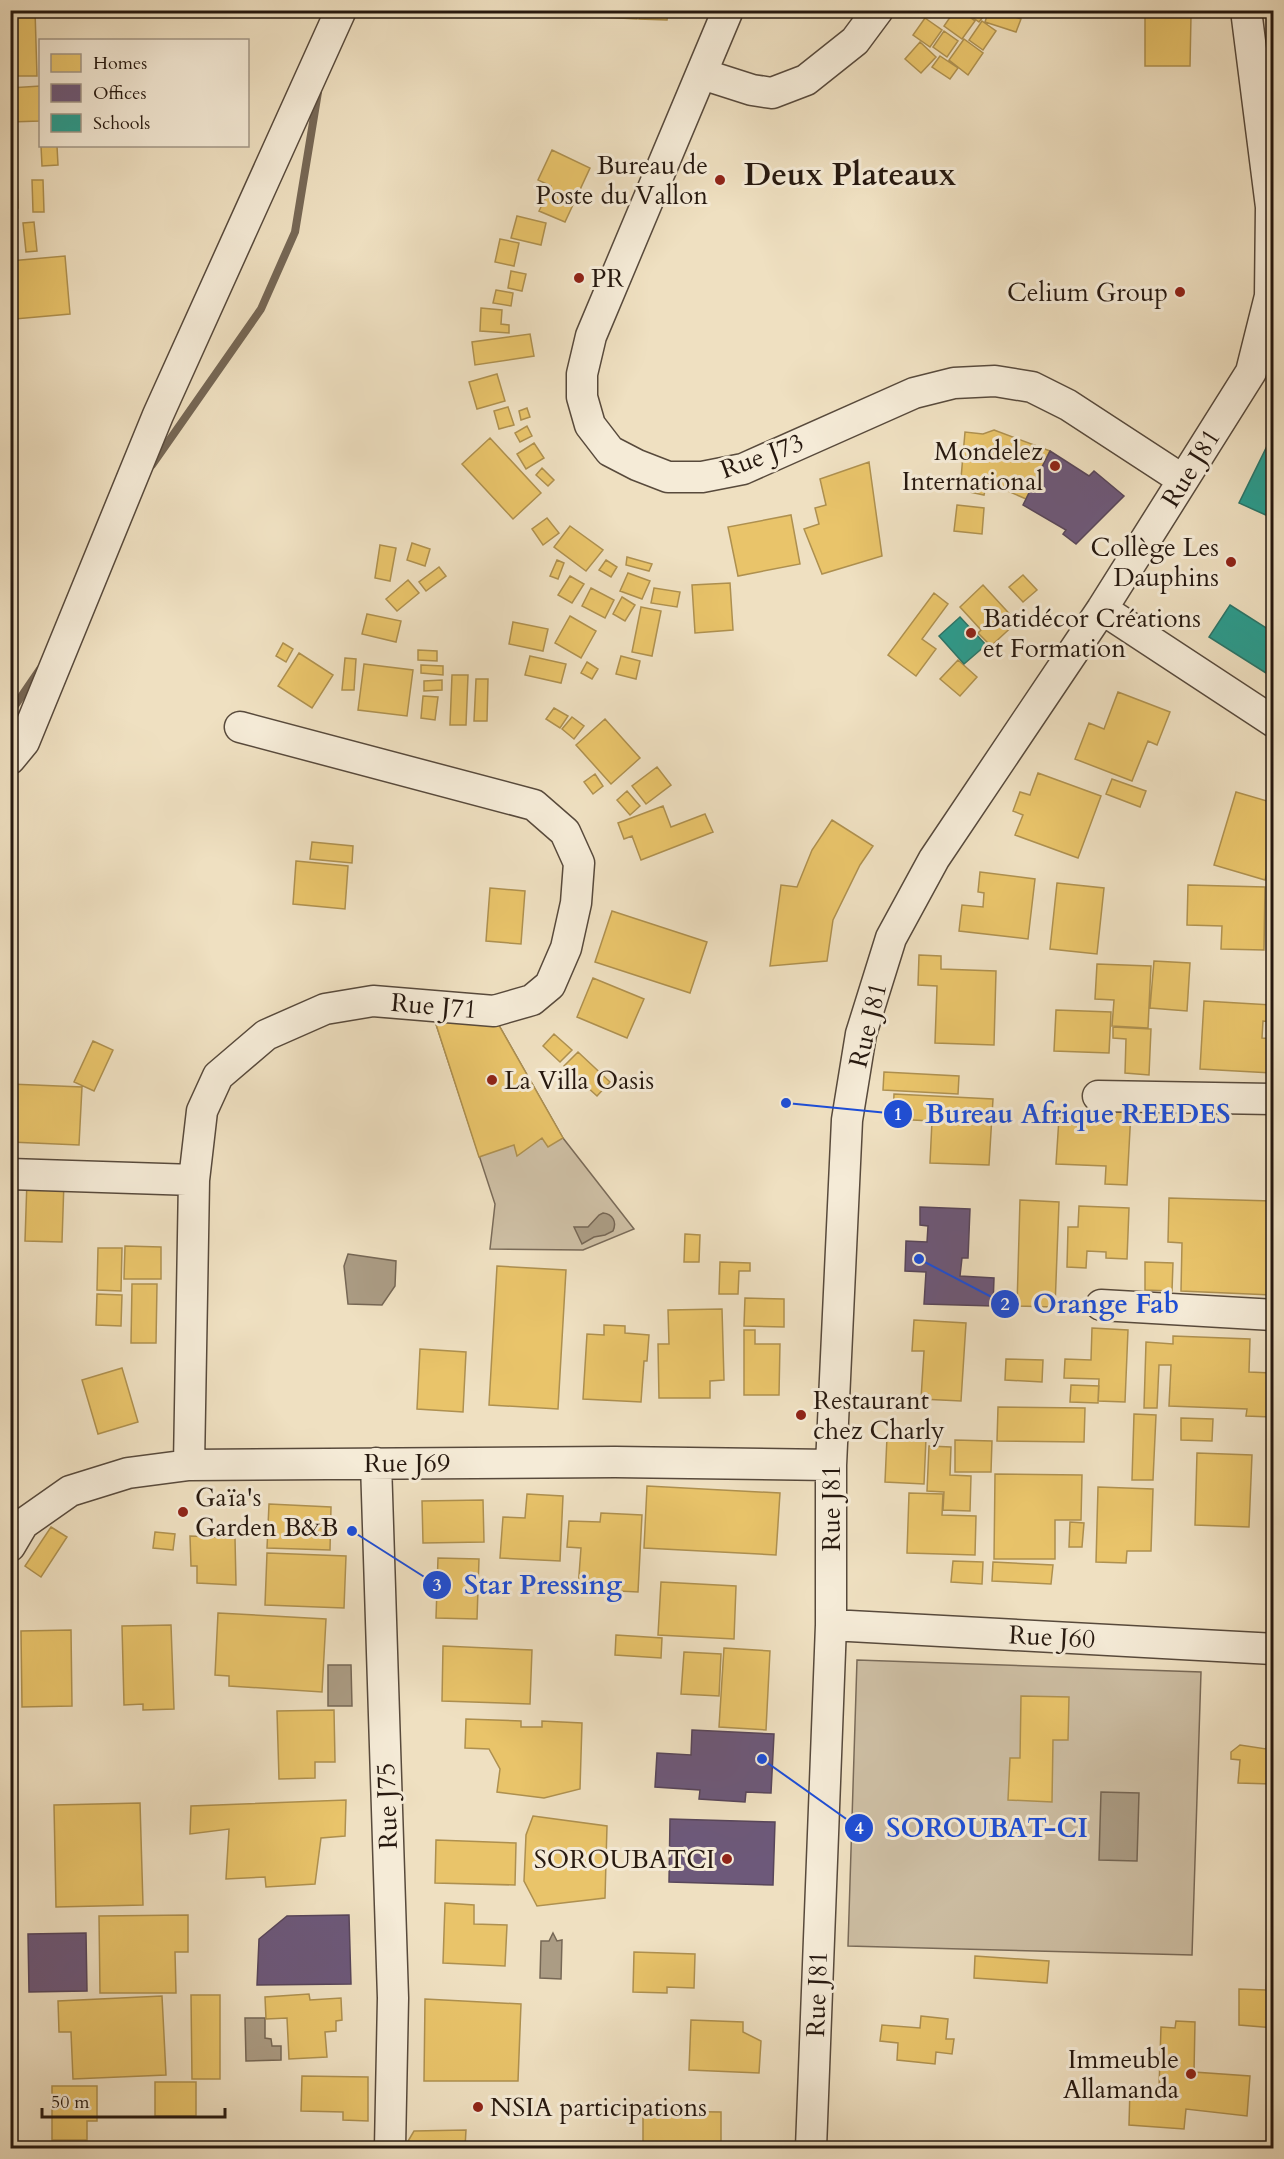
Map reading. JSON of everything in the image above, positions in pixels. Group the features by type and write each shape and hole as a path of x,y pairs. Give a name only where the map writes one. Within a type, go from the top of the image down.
{"street":[{"path":"10,759 24,742 158,415 341,10"},
{"name":"Rue J73","path":"728,10 591,336 582,374 582,397 590,425 610,451 668,477 702,477 743,469 914,393 954,383 995,381 1032,387 1068,405 1183,480"},
{"path":"702,74 752,90 772,93 806,80 855,41 878,10"},
{"name":"Rue J81","path":"810,2148 831,1625 831,1465 848,1120 861,1034 891,938 934,859 1102,609 1183,480 1262,372 1270,296 1271,207 1246,10"},
{"path":"1102,609 1274,722"},
{"name":"Rue J71","path":"189,1465 194,1180 202,1111 218,1076 266,1035 325,1009 373,1001 494,1011 532,1000 550,985 566,948 576,903 579,863 565,832 534,805 240,727"},
{"path":"1098,1096 1274,1099"},
{"path":"10,1174 194,1180"},
{"path":"1101,1305 1274,1315"},
{"name":"Rue J69","path":"10,1546 23,1524 70,1491 128,1473 189,1465 615,1462 831,1465"},
{"name":"Rue J75","path":"376,1463 393,1998 390,2148"},
{"name":"Rue J60","path":"831,1625 1274,1649"}],"shaded area":[{"name":"La Villa Oasis","path":"433,1015 497,1022 563,1138 634,1229 583,1250 490,1249 495,1204"},
{"path":"603,1213 613,1219 615,1225 613,1231 594,1237 582,1244 574,1227 588,1227"},
{"path":"348,1254 396,1261 395,1286 382,1305 348,1304 344,1266"},
{"path":"857,1660 1201,1672 1192,1955 848,1946"},
{"path":"328,1665 351,1665 352,1706 328,1706"},
{"path":"1101,1792 1139,1793 1137,1861 1099,1860"},
{"path":"553,1933 557,1941 562,1940 561,1979 540,1978 541,1941 549,1941"},
{"path":"245,2018 265,2018 265,2038 271,2039 272,2046 281,2046 281,2060 246,2061"}],"building: Homes":[{"path":"10,10 35,10 37,76 10,76"},
{"path":"601,10 638,10 637,19 601,17"},
{"path":"641,10 668,10 667,20 639,19"},
{"path":"955,10 960,10 975,21 962,39 944,26"},
{"path":"983,10 986,13 979,22 964,11"},
{"path":"989,10 1021,19 1016,32 985,22"},
{"path":"1145,10 1183,10 1183,15 1191,16 1190,66 1145,66"},
{"path":"925,18 942,30 930,47 913,35"},
{"path":"982,21 996,31 983,50 969,40"},
{"path":"944,31 958,41 947,57 933,47"},
{"path":"964,39 983,53 968,75 949,60"},
{"path":"920,42 936,57 921,73 905,59"},
{"path":"940,56 958,68 950,79 932,67"},
{"path":"39,86 39,121 10,122 10,88"},
{"path":"10,127 15,127 18,208 10,208"},
{"path":"41,147 57,147 58,165 42,166"},
{"path":"552,150 590,168 565,222 539,211 551,186 538,180"},
{"path":"32,180 43,180 44,212 33,212"},
{"path":"517,216 546,223 541,245 511,238"},
{"path":"34,222 37,251 26,252 23,223"},
{"path":"500,239 519,243 514,266 495,262"},
{"path":"65,256 70,314 15,319 10,261"},
{"path":"511,271 526,274 522,291 508,288"},
{"path":"496,290 513,293 511,306 493,303"},
{"path":"481,308 502,310 501,324 509,325 509,333 480,331"},
{"path":"530,334 534,356 475,365 472,342"},
{"path":"497,374 505,401 477,409 469,382"},
{"path":"508,407 514,425 499,429 494,411"},
{"path":"527,408 530,417 521,420 519,411"},
{"path":"527,426 532,436 520,442 515,433"},
{"path":"994,430 1050,451 1026,499 987,482 984,495 960,490 965,432 983,434"},
{"path":"490,438 541,493 513,519 462,464"},
{"path":"534,443 544,458 526,469 517,454"},
{"path":"869,462 882,556 822,574 804,529 819,524 815,508 826,505 820,479"},
{"path":"542,468 554,480 548,486 536,475"},
{"path":"957,505 984,508 982,534 954,531"},
{"path":"791,515 800,564 738,576 728,527"},
{"path":"547,518 559,533 543,545 532,529"},
{"path":"570,526 603,550 586,571 554,547"},
{"path":"412,543 430,549 425,566 407,560"},
{"path":"380,545 396,548 390,581 375,578"},
{"path":"627,557 652,564 649,571 626,565"},
{"path":"557,560 564,563 558,579 550,576"},
{"path":"606,560 617,567 611,577 599,570"},
{"path":"439,567 446,576 426,591 419,582"},
{"path":"628,573 650,581 642,599 620,591"},
{"path":"1023,575 1037,590 1023,602 1009,587"},
{"path":"570,576 584,584 572,603 558,595"},
{"path":"408,580 419,593 397,611 386,599"},
{"path":"730,583 733,630 695,633 692,585"},
{"path":"983,585 1017,622 991,646 978,633 981,630 960,607"},
{"path":"591,588 614,600 605,618 582,606"},
{"path":"654,588 680,592 677,607 651,603"},
{"path":"934,593 948,604 922,639 936,649 916,676 888,655"},
{"path":"622,597 635,605 625,621 613,614"},
{"path":"641,607 661,611 652,656 632,652"},
{"path":"367,614 401,621 396,642 362,634"},
{"path":"570,616 596,631 581,658 555,643"},
{"path":"513,622 548,629 543,651 509,644"},
{"path":"283,643 293,649 286,662 276,656"},
{"path":"418,650 437,651 437,661 418,660"},
{"path":"299,653 333,675 312,708 278,686"},
{"path":"530,656 566,664 561,683 525,675"},
{"path":"621,656 640,661 636,679 616,674"},
{"path":"345,658 356,659 354,690 342,690"},
{"path":"958,660 977,677 960,696 940,679"},
{"path":"587,662 598,669 592,679 581,673"},
{"path":"364,664 413,670 407,716 358,710"},
{"path":"421,665 443,666 443,675 421,673"},
{"path":"452,675 468,675 466,725 450,725"},
{"path":"476,679 488,679 487,721 474,721"},
{"path":"442,680 442,690 424,691 424,681"},
{"path":"1118,692 1170,712 1157,745 1148,741 1132,781 1075,759 1089,723 1104,729"},
{"path":"423,696 438,697 435,720 421,718"},
{"path":"554,708 568,716 560,728 546,719"},
{"path":"572,717 584,726 574,739 562,729"},
{"path":"605,719 640,758 611,784 576,745"},
{"path":"657,767 671,785 646,804 632,786"},
{"path":"1038,773 1101,796 1078,858 1015,835 1023,815 1013,811 1020,792 1030,795"},
{"path":"595,774 603,786 593,794 584,782"},
{"path":"1112,779 1146,791 1140,807 1106,794"},
{"path":"627,791 640,806 630,815 617,800"},
{"path":"1236,792 1274,803 1274,863 1270,862 1265,880 1214,865"},
{"path":"663,806 671,827 705,814 713,832 641,860 632,836 624,839 618,823"},
{"path":"832,820 873,846 860,865 833,920 827,961 770,966 781,885 797,887 812,850"},
{"path":"312,842 353,846 352,863 310,859"},
{"path":"296,861 348,866 345,909 293,904"},
{"path":"980,872 1035,879 1028,939 959,931 962,905 983,907 984,893 978,892"},
{"path":"1057,883 1104,888 1097,954 1050,949"},
{"path":"1188,885 1265,887 1264,950 1221,949 1222,926 1187,925"},
{"path":"490,888 525,891 521,944 486,941"},
{"path":"612,911 707,942 690,993 595,962"},
{"path":"919,955 941,956 941,969 996,971 994,1045 935,1043 937,986 918,985"},
{"path":"1154,961 1190,963 1187,1011 1150,1008"},
{"path":"1097,964 1151,966 1148,1028 1112,1026 1114,1000 1095,999"},
{"path":"593,978 644,999 627,1038 577,1017"},
{"path":"1204,1001 1274,1005 1273,1022 1263,1021 1262,1038 1274,1039 1274,1073 1200,1069"},
{"path":"1056,1010 1111,1012 1109,1053 1054,1051"},
{"path":"433,1015 497,1022 563,1138 548,1147 542,1138 517,1156 514,1145 479,1157"},
{"path":"1113,1027 1151,1029 1149,1075 1125,1073 1126,1039 1113,1038"},
{"path":"554,1034 572,1050 560,1062 543,1046"},
{"path":"93,1041 113,1050 94,1091 74,1082"},
{"path":"578,1052 610,1082 597,1096 564,1066"},
{"path":"884,1072 959,1076 958,1094 883,1090"},
{"path":"10,1084 82,1087 79,1145 10,1142"},
{"path":"894,1094 993,1099 989,1165 930,1163 932,1121 893,1119"},
{"path":"1108,1110 1131,1111 1127,1185 1105,1184 1106,1166 1056,1164 1059,1118 1107,1120"},
{"path":"27,1180 64,1181 62,1242 25,1241"},
{"path":"1169,1198 1274,1201 1274,1295 1181,1291 1182,1243 1168,1242"},
{"path":"1020,1200 1059,1202 1055,1307 1017,1306"},
{"path":"1079,1206 1129,1208 1127,1259 1106,1258 1106,1252 1087,1251 1086,1268 1067,1267 1068,1227 1078,1227"},
{"path":"685,1234 700,1235 699,1262 684,1262"},
{"path":"125,1246 161,1247 161,1279 124,1279"},
{"path":"98,1248 122,1248 121,1291 97,1290"},
{"path":"720,1262 750,1263 750,1271 739,1271 738,1294 719,1294"},
{"path":"1145,1262 1173,1263 1172,1291 1145,1290"},
{"path":"497,1266 566,1270 558,1409 489,1405"},
{"path":"132,1284 157,1284 156,1343 131,1343"},
{"path":"97,1294 122,1295 121,1326 96,1325"},
{"path":"745,1298 784,1299 784,1327 744,1326"},
{"path":"722,1309 724,1380 710,1381 710,1398 659,1398 658,1344 669,1344 668,1310"},
{"path":"914,1320 966,1323 961,1401 921,1399 924,1351 912,1351"},
{"path":"604,1325 625,1326 625,1333 649,1335 647,1361 644,1361 641,1402 583,1399 587,1334 604,1335"},
{"path":"1092,1328 1128,1330 1125,1402 1098,1401 1099,1379 1064,1378 1065,1359 1091,1360"},
{"path":"744,1330 755,1330 755,1344 780,1344 779,1395 744,1395"},
{"path":"1173,1336 1250,1339 1249,1372 1274,1373 1274,1417 1246,1416 1247,1409 1169,1406 1171,1365 1159,1365 1157,1408 1144,1408 1146,1342 1173,1344"},
{"path":"420,1349 466,1352 463,1412 417,1409"},
{"path":"1006,1359 1043,1360 1042,1382 1005,1380"},
{"path":"122,1368 138,1422 98,1434 82,1380"},
{"path":"1071,1385 1099,1386 1098,1403 1070,1402"},
{"path":"998,1407 1085,1408 1084,1442 997,1441"},
{"path":"1134,1414 1156,1415 1153,1480 1132,1480"},
{"path":"1181,1418 1213,1419 1212,1441 1181,1440"},
{"path":"887,1437 926,1438 924,1484 885,1482"},
{"path":"955,1440 992,1441 991,1472 955,1472"},
{"path":"929,1446 951,1447 950,1475 971,1476 970,1511 943,1510 944,1492 927,1491"},
{"path":"1197,1453 1252,1455 1249,1527 1195,1525"},
{"path":"995,1474 1082,1475 1081,1520 1055,1520 1055,1559 994,1559"},
{"path":"647,1486 780,1493 776,1555 644,1548"},
{"path":"1098,1487 1153,1489 1151,1551 1127,1551 1126,1563 1096,1562"},
{"path":"909,1493 943,1494 942,1515 976,1516 975,1555 907,1553"},
{"path":"527,1494 563,1496 560,1561 500,1558 503,1517 525,1518"},
{"path":"483,1500 484,1542 423,1543 422,1501"},
{"path":"269,1504 331,1507 330,1550 267,1548"},
{"path":"601,1513 642,1515 638,1592 578,1589 581,1548 567,1547 569,1521 600,1522"},
{"path":"1070,1522 1084,1523 1082,1547 1069,1547"},
{"path":"51,1527 67,1537 41,1577 25,1566"},
{"path":"155,1532 175,1534 173,1550 153,1548"},
{"path":"190,1536 235,1538 236,1585 197,1583 197,1566 191,1566"},
{"path":"267,1553 346,1556 344,1608 265,1605"},
{"path":"438,1558 479,1559 477,1619 436,1618"},
{"path":"953,1561 983,1562 982,1584 951,1582"},
{"path":"993,1562 1053,1565 1051,1584 992,1581"},
{"path":"661,1582 736,1586 734,1639 658,1635"},
{"path":"218,1613 326,1619 322,1692 229,1686 229,1676 215,1675"},
{"path":"171,1625 174,1709 143,1710 143,1704 124,1705 122,1626"},
{"path":"71,1630 72,1706 22,1707 21,1631"},
{"path":"616,1635 662,1638 661,1658 615,1655"},
{"path":"443,1646 532,1650 530,1704 442,1701"},
{"path":"724,1648 770,1651 766,1730 719,1727"},
{"path":"684,1652 721,1654 719,1696 681,1694"},
{"path":"1021,1696 1069,1697 1068,1740 1053,1740 1052,1802 1008,1800 1010,1758 1020,1758"},
{"path":"334,1710 335,1762 315,1762 315,1778 279,1779 277,1711"},
{"path":"466,1719 521,1721 521,1727 542,1727 542,1721 582,1723 580,1789 544,1798 497,1792 500,1769 489,1749 465,1748"},
{"path":"1267,1743 1274,1743 1274,1784 1238,1783 1240,1760 1231,1759 1231,1752 1240,1745 1266,1749"},
{"path":"346,1800 345,1836 321,1838 315,1884 266,1887 265,1877 226,1879 229,1829 190,1834 191,1806"},
{"path":"140,1803 143,1905 56,1907 54,1805"},
{"path":"533,1816 607,1826 605,1898 537,1906 524,1881 526,1835"},
{"path":"436,1840 516,1843 515,1885 435,1883"},
{"path":"445,1903 474,1905 474,1924 507,1925 505,1966 443,1963"},
{"path":"188,1915 188,1952 175,1952 176,1993 100,1993 99,1916"},
{"path":"1269,1930 1274,1930 1274,2028 1239,2025 1239,1989 1266,1990"},
{"path":"634,1952 695,1954 694,1988 667,1987 667,1993 633,1992"},
{"path":"975,1956 1049,1961 1047,1983 974,1978"},
{"path":"309,1994 310,2000 341,1998 342,2020 336,2021 336,2031 325,2032 327,2057 289,2059 287,2018 266,2019 265,1997"},
{"path":"191,1995 220,1995 220,2079 192,2079"},
{"path":"162,1996 166,2075 73,2079 71,2032 59,2032 58,2001"},
{"path":"425,1999 521,2004 518,2081 424,2081"},
{"path":"921,2016 948,2019 946,2039 954,2039 952,2054 936,2052 935,2064 897,2060 898,2043 880,2041 882,2025 920,2028"},
{"path":"691,2020 743,2022 743,2032 761,2041 759,2073 689,2070"},
{"name":"Immeuble Allamanda","path":"1176,2021 1195,2022 1194,2072 1250,2076 1247,2116 1186,2109 1184,2129 1129,2125 1130,2088 1159,2088 1161,2027 1175,2028"},
{"path":"302,2076 368,2077 368,2121 343,2120 343,2112 301,2111"},
{"path":"155,2082 196,2082 196,2116 155,2116"},
{"path":"52,2086 97,2086 97,2121 87,2121 87,2140 52,2140"},
{"path":"643,2111 721,2112 721,2148 643,2148"},
{"path":"466,2130 465,2148 404,2148 414,2131"}],"building: Offices":[{"path":"1050,451 1089,476 1094,471 1124,496 1076,544 1063,534 1066,530 1023,505"},
{"path":"920,1207 970,1209 968,1258 962,1258 960,1276 994,1278 993,1306 924,1304 926,1272 905,1271 906,1241 927,1242 928,1226 920,1225"},
{"path":"692,1730 774,1734 771,1793 746,1792 745,1802 699,1799 700,1790 655,1787 657,1753 691,1755"},
{"path":"670,1819 775,1822 773,1885 669,1882"},
{"path":"349,1915 351,1984 257,1985 259,1939 287,1916"},
{"path":"86,1933 87,1991 29,1992 28,1934"}],"building: Schools":[{"path":"1274,432 1274,505 1268,516 1239,503"},
{"path":"1230,605 1274,633 1274,678 1209,637"},
{"path":"960,617 986,645 964,664 939,636"}],"waterway":[{"path":"152,465 261,309 295,232 318,92"},
{"path":"10,713 40,669"}],"place":[{"name":"Bureau de Poste du Vallon","path":"720,180"},
{"name":"PR","path":"579,278"},
{"name":"Celium Group","path":"1180,292"},
{"name":"Mondelez International","path":"1055,466"},
{"name":"Collège Les Dauphins","path":"1231,562"},
{"name":"Batidécor Créations et Formation","path":"971,633"},
{"name":"La Villa Oasis","path":"492,1080"},
{"name":"Bureau Afrique REEDES","path":"786,1103"},
{"name":"Orange Fab","path":"919,1259"},
{"name":"Restaurant chez Charly","path":"801,1415"},
{"name":"Gaïa's Garden B&B","path":"183,1512"},
{"name":"Star Pressing","path":"352,1531"},
{"name":"SOROUBAT-CI","path":"762,1759"},
{"name":"SOROUBATCI","path":"727,1859"},
{"name":"Immeuble Allamanda","path":"1191,2074"},
{"name":"NSIA participations","path":"478,2107"}],"district":[{"name":"Deux Plateaux","path":"850,175"}]}
